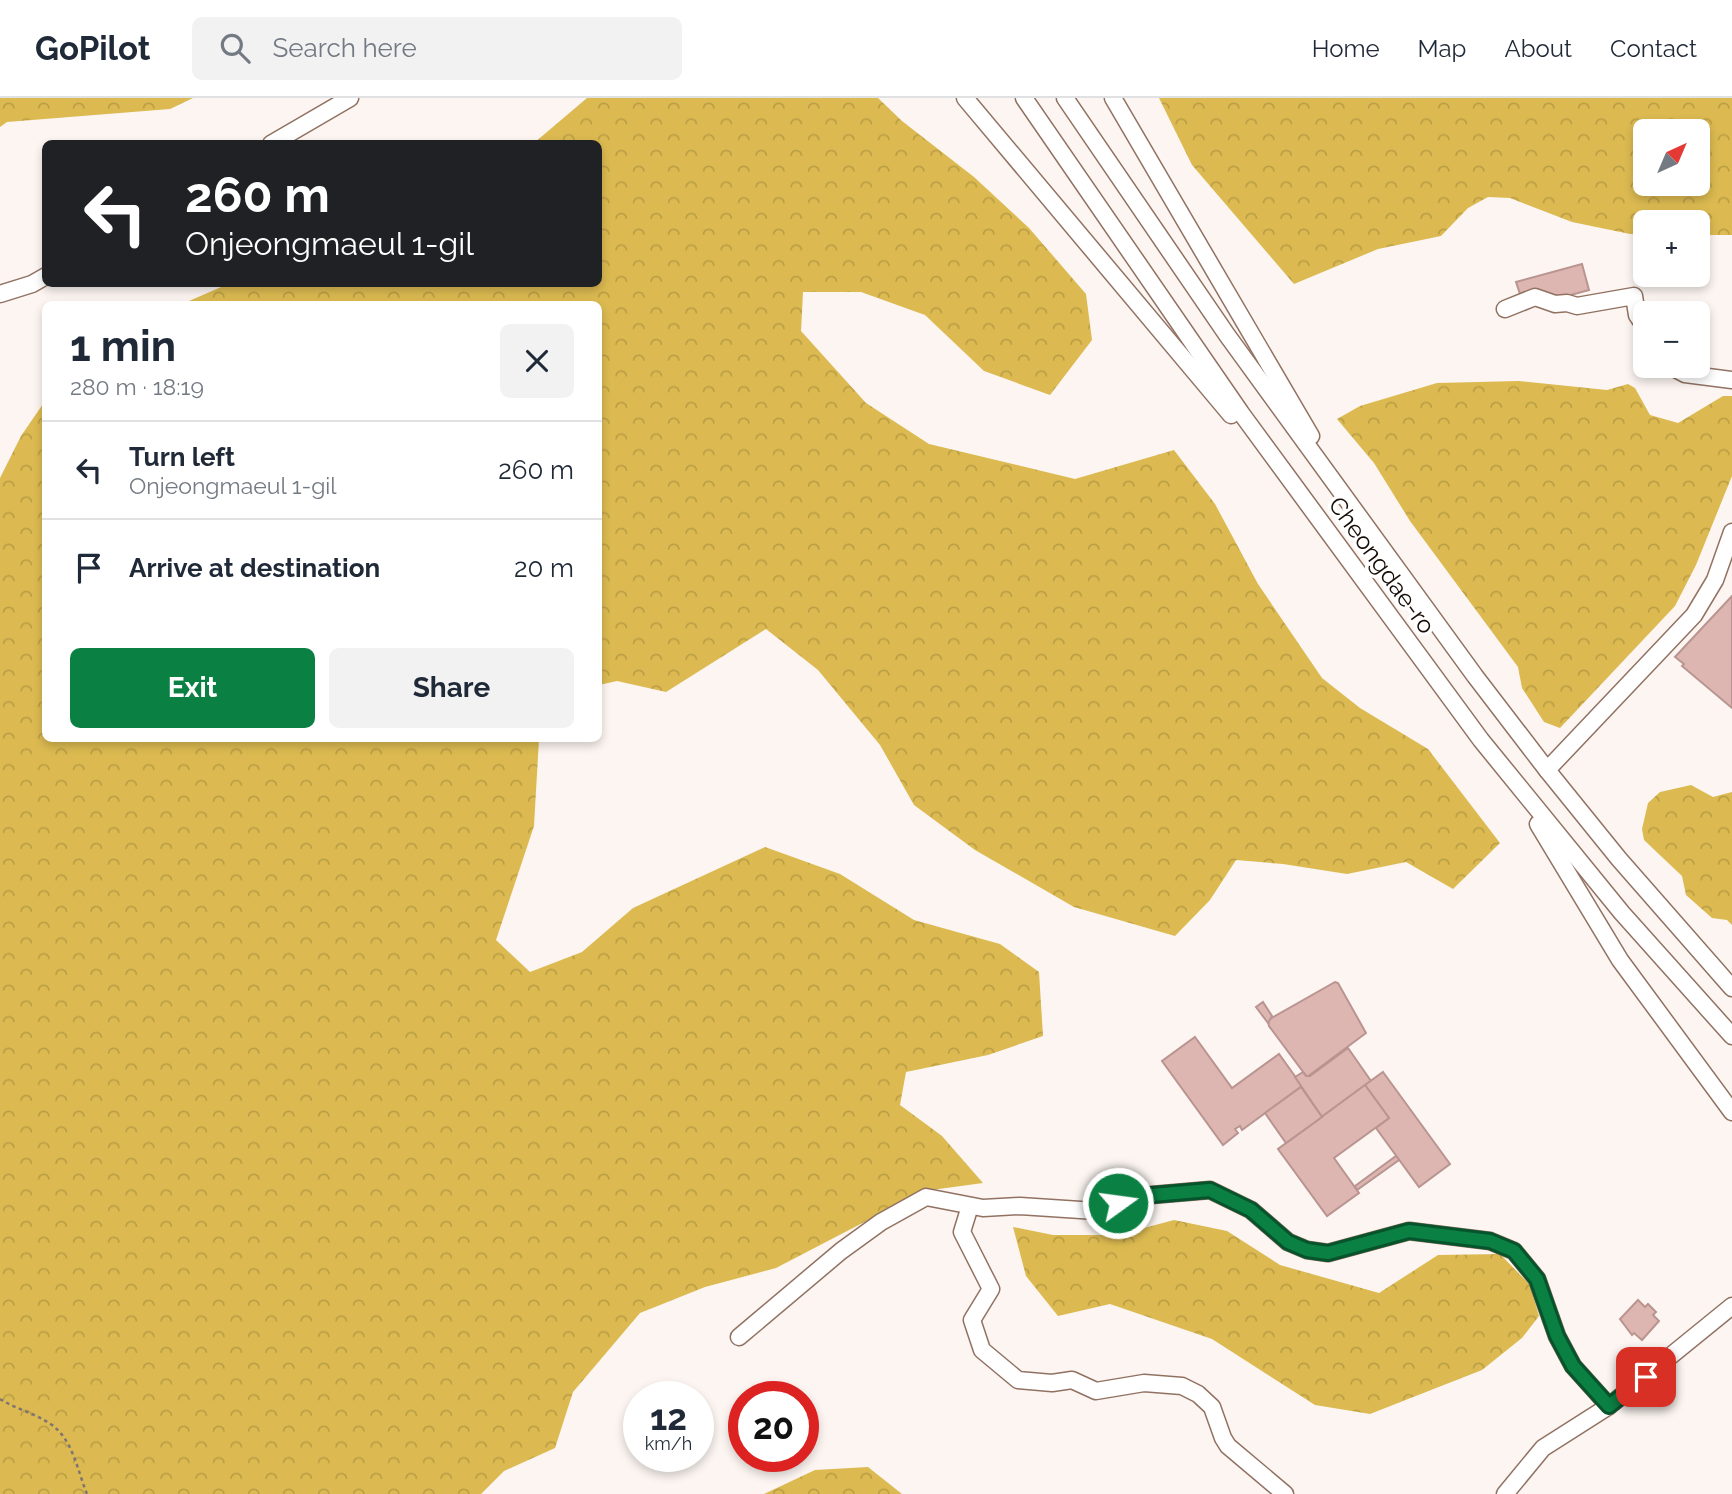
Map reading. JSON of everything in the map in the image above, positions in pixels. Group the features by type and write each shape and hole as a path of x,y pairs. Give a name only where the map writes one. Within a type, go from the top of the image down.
{"street":[{"path":"278,140 350,98"},
{"path":"965,98 1322,522"},
{"name":"Cheongdae-ro","path":"1024,98 1241,413 1506,771 1622,913 1732,1036"},
{"name":"Cheongdae-ro","path":"1065,98 1235,346 1475,676 1619,859 1732,988"},
{"path":"1112,98 1353,507"},
{"path":"0,294 42,278"},
{"path":"1505,309 1535,297 1555,304 1577,306 1634,296 1635,301"},
{"path":"1710,377 1732,380"},
{"path":"1547,770 1694,615 1715,580 1731,538"},
{"path":"1506,771 1620,960 1732,1112"},
{"path":"739,1337 841,1251 881,1222 926,1197 983,1208 1020,1206 1096,1211 1140,1196 1210,1190 1251,1210 1288,1242 1307,1250 1328,1253 1409,1231 1490,1241 1514,1251 1537,1279 1557,1336 1573,1366 1609,1406"},
{"path":"970,1206 962,1232 991,1289 972,1320 982,1350 1018,1380 1052,1383 1072,1380 1096,1391 1144,1383 1182,1386 1198,1394 1212,1406 1228,1446 1285,1494"},
{"path":"1505,1494 1543,1448 1609,1406 1732,1306"}],"path":[{"path":"0,1399 43,1420 60,1432 80,1469 87,1494"}],"green space":[{"path":"0,98 193,98 170,109 7,122 0,127"},
{"path":"587,98 878,98 902,121 974,177 1029,228 1086,294 1092,340 1050,395 984,371 925,315 861,292 803,292 801,331 866,403 929,444 1075,479 1174,450 1215,504 1258,584 1322,678 1360,708 1428,749 1500,843 1453,889 1406,862 1347,874 1236,860 1210,900 1175,936 1074,907 975,850 914,805 880,745 818,670 766,629 666,692 617,681 602,684 602,301 189,301 221,287 602,287 602,140 538,140"},
{"path":"1159,98 1732,98 1732,235 1710,235 1710,210 1633,210 1633,234 1630,234 1572,222 1510,198 1488,197 1468,208 1441,236 1378,249 1294,284 1192,165"},
{"path":"1519,381 1607,390 1628,384 1635,388 1650,415 1678,423 1723,396 1732,396 1732,476 1696,565 1675,606 1560,728 1544,722 1522,688 1518,667 1410,521 1374,463 1337,419 1360,406 1437,383"},
{"path":"42,405 42,742 539,742 534,826 496,940 530,972 582,952 633,908 765,847 840,874 914,920 1000,944 1039,972 1043,1036 988,1055 906,1072 900,1105 942,1136 983,1183 924,1191 776,1268 705,1287 640,1313 573,1392 555,1448 504,1471 481,1494 0,1494 0,478 21,436"},
{"path":"1691,785 1713,797 1732,792 1732,925 1727,920 1712,918 1686,895 1682,876 1644,840 1642,829 1648,803 1660,792"},
{"path":"1174,1220 1227,1231 1280,1265 1379,1293 1438,1255 1500,1254 1530,1285 1539,1316 1522,1338 1482,1370 1370,1414 1315,1405 1212,1339 1110,1304 1058,1316 1026,1276 1013,1227 1053,1235 1118,1235"},
{"path":"868,1467 902,1494 764,1494 819,1470"}],"building":[{"path":"1582,264 1589,290 1556,299 1532,290 1520,294 1516,282"},
{"path":"1732,596 1732,708 1675,657"},
{"path":"1335,982 1366,1033 1307,1077 1269,1026 1268,1020"},
{"path":"1263,1002 1272,1016 1268,1023 1256,1007"},
{"path":"1195,1037 1232,1088 1279,1054 1302,1086 1242,1130 1240,1126 1235,1129 1238,1133 1223,1145 1162,1061"},
{"path":"1348,1048 1371,1081 1322,1117 1295,1077 1303,1072 1310,1076"},
{"path":"1383,1072 1450,1164 1419,1187 1376,1128 1389,1118 1365,1085"},
{"path":"1365,1085 1389,1118 1334,1158 1359,1193 1327,1216 1278,1149"},
{"path":"1301,1087 1322,1117 1286,1143 1265,1113"},
{"path":"1396,1156 1399,1160 1357,1190 1355,1186"},
{"path":"1638,1300 1645,1307 1648,1304 1656,1312 1653,1315 1659,1321 1642,1340 1634,1333 1632,1335 1620,1319"}],"route":[{"path":"1118,1203 1140,1196 1210,1190 1251,1210 1288,1242 1307,1250 1328,1253 1409,1231 1490,1241 1514,1251 1537,1279 1557,1336 1573,1366 1609,1406 1646,1377"}]}
